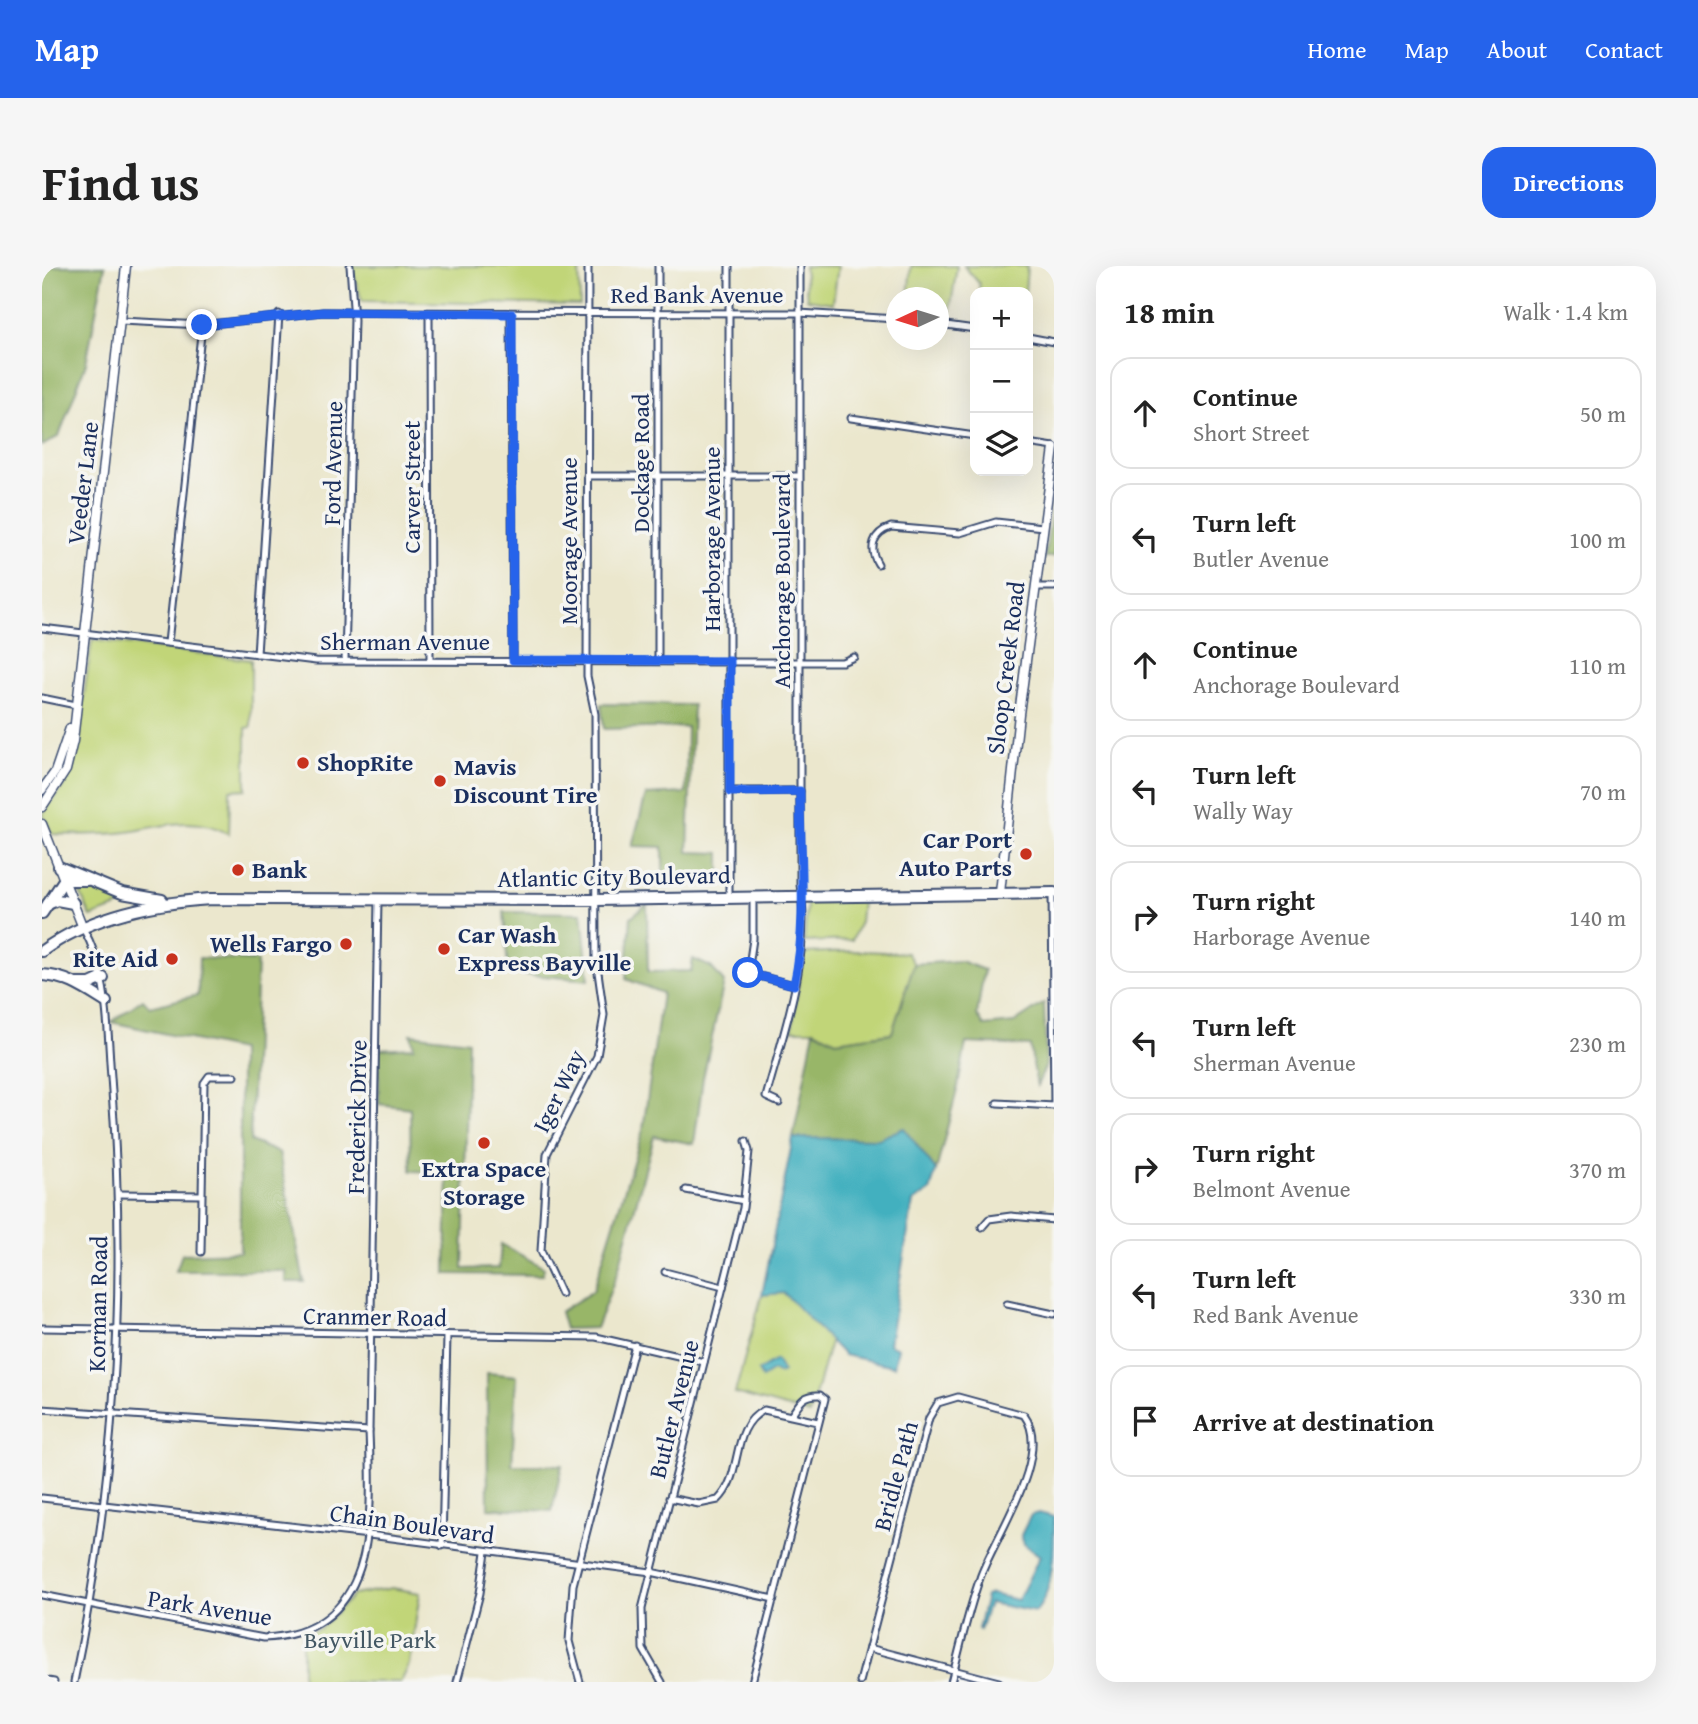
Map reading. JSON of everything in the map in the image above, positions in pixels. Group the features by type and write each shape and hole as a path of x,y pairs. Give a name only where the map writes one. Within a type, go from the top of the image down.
{"highway":[{"path":"60,867 134,896 175,901"},
{"path":"45,909 64,880 90,880"},
{"name":"Atlantic City Boulevard","path":"175,901 596,900 1053,893"},
{"path":"45,909 57,900 73,903"},
{"path":"42,951 83,928 136,909 175,901"},
{"path":"42,975 58,976 77,984 106,1002"},
{"path":"77,984 90,984 103,978"}],"street":[{"name":"Veeder Lane","path":"42,807 66,770 85,634 126,266"},
{"name":"Ford Avenue","path":"345,660 354,313 350,266"},
{"name":"Moorage Avenue","path":"588,266 587,662 595,714 596,900"},
{"name":"Dockage Road","path":"658,266 658,661"},
{"name":"Harborage Avenue","path":"729,266 729,896"},
{"name":"Anchorage Boulevard","path":"800,266 802,896"},
{"name":"Red Bank Avenue","path":"121,321 202,325 279,314 354,313 729,312 886,317"},
{"name":"Carver Street","path":"429,313 430,660"},
{"path":"257,654 279,314"},
{"path":"512,314 513,660"},
{"path":"168,643 202,325"},
{"path":"949,325 970,328"},
{"path":"1033,338 1054,342"},
{"path":"851,418 970,435"},
{"path":"1033,444 1054,447"},
{"name":"Sloop Creek Road","path":"1000,893 1054,447"},
{"path":"587,476 799,476"},
{"path":"878,564 873,556 873,541 878,533 891,527 960,533 996,522 1044,527"},
{"path":"1036,587 1054,587"},
{"name":"Sherman Avenue","path":"42,628 316,661 842,662 854,657"},
{"path":"42,698 76,705"},
{"name":"Veeder Lane","path":"42,790 55,772 76,705"},
{"path":"730,792 800,791"},
{"path":"42,824 83,928"},
{"path":"997,1103 1054,1106 1053,893"},
{"path":"753,896 753,939 748,973 794,985"},
{"path":"779,1103 766,1097 794,985 800,947 802,896"},
{"name":"Frederick Drive","path":"371,1335 379,900"},
{"name":"Iger Way","path":"561,1294 541,1251 544,1178 547,1154 597,1056 603,1034 604,1015 596,958 596,900"},
{"name":"Korman Road","path":"74,1682 106,1505 114,1415 117,1331 118,1194 106,1002 103,978 83,928"},
{"path":"201,1252 204,1083 209,1076 234,1076"},
{"name":"Butler Avenue","path":"662,1682 651,1668 640,1634 642,1609 744,1201 750,1150 747,1141"},
{"path":"686,1190 744,1201"},
{"path":"118,1194 201,1195"},
{"path":"982,1227 989,1219 1011,1216 1054,1220"},
{"path":"665,1272 723,1287"},
{"path":"1007,1304 1054,1314"},
{"name":"Cranmer Road","path":"42,1328 596,1337 704,1362"},
{"name":"Park Avenue","path":"42,1595 256,1638 293,1635 315,1625 353,1588 363,1563 369,1535 372,1508 369,1431 371,1335"},
{"path":"442,1546 447,1336"},
{"path":"580,1682 572,1659 569,1624 578,1564 635,1345"},
{"path":"752,1682 825,1399 820,1395 809,1395 801,1400 792,1415"},
{"name":"Bridle Path","path":"860,1682 933,1409 944,1399 958,1396 1006,1408 1030,1421 1036,1443 1021,1500 979,1579 951,1682"},
{"path":"42,1409 369,1431"},
{"path":"669,1498 699,1504 719,1500 729,1485 743,1434 752,1416 764,1410 818,1422"},
{"name":"Chain Boulevard","path":"42,1498 369,1535 651,1572 775,1599"},
{"path":"457,1682 480,1592 486,1552"},
{"path":"869,1648 999,1682"},
{"path":"42,1680 54,1682"}],"green space":[{"path":"42,266 105,266 86,363 59,436 42,446"},
{"path":"351,266 579,266 580,305 362,301"},
{"path":"804,266 838,266 833,303 807,299"},
{"path":"911,266 957,266 949,319 949,287 909,287"},
{"path":"964,266 1027,266 1025,287 979,287"},
{"path":"1054,491 1054,557 1045,557"},
{"path":"92,640 251,660 251,727 246,728 246,789 230,790 229,834 207,825 185,823 119,833 52,834 43,814 65,784 74,763"},
{"path":"601,704 693,705 688,852 720,853 720,878 663,875 663,847 632,846 646,795 686,793 687,727 604,729"},
{"path":"76,884 85,884 129,903 91,917"},
{"path":"810,901 862,901 860,922 852,940 804,942 807,905"},
{"path":"647,904 648,972 691,971 693,959 711,967 724,982 703,1078 694,1144 654,1136 618,1271 596,1328 565,1329 560,1312 593,1291 643,1130 662,993 626,979 631,917"},
{"path":"504,912 582,913 589,980 508,973"},
{"path":"803,953 907,953 914,964 892,1033 836,1041 814,1030 792,1030"},
{"path":"199,958 257,961 250,1141 279,1153 304,1282 286,1282 286,1271 176,1271 182,1254 240,1252 240,1050 111,1022 143,999 150,1007 198,995"},
{"path":"960,961 984,970 977,1015 984,1026 1014,1023 1044,1003 1046,1065 1037,1086 1030,1046 966,1043 936,1171 904,1128 879,1139 793,1138 814,1030 836,1041 892,1033 914,964"},
{"path":"411,1034 468,1041 463,1269 499,1268 501,1244 544,1268 542,1275 446,1274 448,1172 411,1171 410,1108 379,1104 379,1049 414,1047"},
{"path":"784,1293 831,1338 810,1414 735,1393 762,1295"},
{"path":"487,1373 517,1376 512,1465 562,1465 552,1511 488,1508"},
{"name":"Bayville Park","path":"392,1588 420,1593 409,1665 401,1682 302,1682 302,1635 321,1628 353,1595"}],"water":[{"path":"904,1128 936,1171 930,1191 913,1202 889,1344 898,1348 894,1366 844,1355 784,1293 762,1295 793,1138 878,1139"},
{"path":"776,1360 783,1372 779,1374 773,1371 762,1378 758,1371"},
{"path":"1039,1513 1054,1517 1052,1569 1041,1604 1035,1612 989,1603 980,1630 978,1629 986,1596 991,1594 1018,1600 1040,1556 1024,1544 1021,1535 1031,1515"}],"place":[{"name":"ShopRite","path":"303,763"},
{"name":"Mavis Discount Tire","path":"440,781"},
{"name":"Car Port Auto Parts","path":"1026,854"},
{"name":"Bank","path":"238,870"},
{"name":"Wells Fargo","path":"346,944"},
{"name":"Car Wash Express Bayville","path":"444,949"},
{"name":"Rite Aid","path":"172,959"},
{"name":"Extra Space Storage","path":"484,1143"}],"route":[{"path":"202,325 279,314 323,312 512,314 513,660 730,661 730,792 800,791 800,884 803,905 794,985 748,973"}]}
